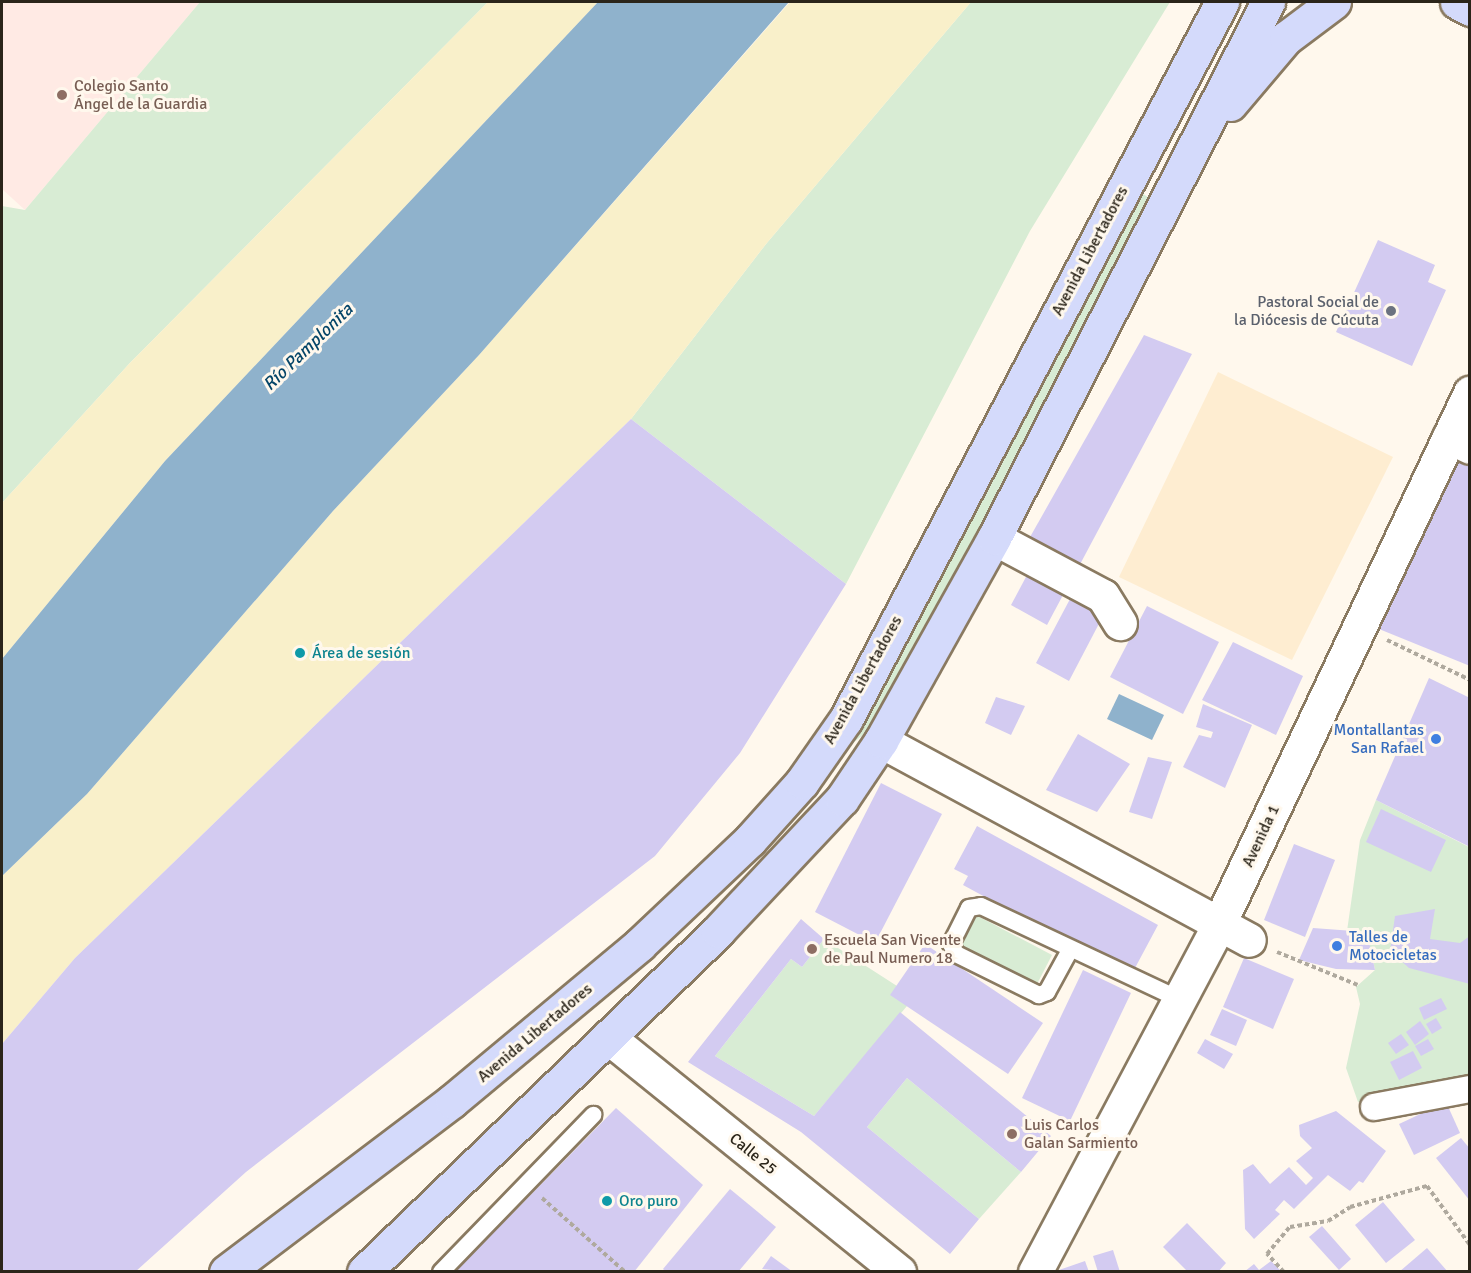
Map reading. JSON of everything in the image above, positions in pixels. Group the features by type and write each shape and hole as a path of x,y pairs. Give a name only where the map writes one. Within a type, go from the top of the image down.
{"main road":[{"name":"Avenida Libertadores","path":"226,1272 453,1101 639,945 750,840 802,782 846,719 1222,2"},
{"path":"364,1272 786,864 842,799 881,741 994,538 1182,164 1268,2"},
{"path":"1182,164 1269,56 1334,2"},
{"path":"1457,2 1470,9"}],"street":[{"name":"Avenida 1","path":"1035,1272 1218,926 1360,626 1459,442 1470,393"},
{"path":"994,538 1102,596 1120,623"},
{"path":"881,741 1218,926 1249,940"},
{"name":"Calle 25","path":"608,1037 899,1272"},
{"path":"1374,1107 1470,1089"}],"lane":[{"path":"1070,950 1047,992 1039,995 956,954 951,944 974,905 1180,1000"},
{"path":"441,1272 593,1115"}],"path":[{"path":"1360,626 1470,680"},
{"path":"1249,940 1358,985"},
{"path":"526,1184 625,1272"},
{"path":"1284,1272 1268,1254 1290,1227 1328,1221 1350,1207 1427,1186 1470,1245"}],"shaded area":[{"name":"Colegio Santo Ángel de la Guardia","path":"2,2 200,2 25,210 2,189"},
{"path":"1218,372 1393,457 1292,660 1119,577"}],"green space":[{"path":"200,2 488,2 129,364 2,503 2,206 25,210"},
{"path":"971,2 1170,2 1030,231 846,584 631,419 766,244"},
{"path":"1133,187 1155,202 873,727 806,780"},
{"path":"1376,800 1469,847 1469,1082 1358,1102 1346,1068 1360,1004 1356,987 1375,970 1367,932 1347,931 1360,840"},
{"path":"974,914 1052,955 1036,986 958,946"},
{"path":"824,939 897,986 907,1006 814,1116 715,1056 791,959 802,967"},
{"path":"907,1078 1021,1172 979,1219 867,1127"}],"sand":[{"path":"488,2 598,2 165,461 2,659 2,503 129,364"},
{"name":"Área de sesión","path":"790,2 971,2 766,244 631,419 75,958 2,1044 2,876 87,794 333,511 479,355"}],"water":[{"name":"Río Pamplonita","path":"598,2 789,2 479,355 333,511 87,794 2,876 2,659 165,461"},
{"path":"1119,694 1164,715 1152,740 1107,719"}],"building":[{"name":"Pastoral Social de la Diócesis de Cúcuta","path":"1378,240 1435,265 1428,282 1446,290 1412,366 1336,332"},
{"path":"1144,335 1192,354 1077,570 1025,546"},
{"path":"631,419 846,584 740,753 655,856 246,1172 135,1272 2,1272 2,1044 75,958"},
{"path":"1463,455 1470,459 1470,666 1379,629 1419,529"},
{"path":"1027,575 1063,595 1047,625 1011,605"},
{"path":"1070,599 1103,616 1069,681 1036,663"},
{"path":"1147,606 1219,642 1183,714 1110,677"},
{"path":"1233,642 1303,676 1276,735 1202,700"},
{"name":"Montallantas San Rafael","path":"1429,678 1470,698 1470,847 1376,800"},
{"path":"996,697 1025,706 1011,735 985,723"},
{"path":"1203,704 1252,725 1225,788 1183,767 1199,735 1211,738 1213,732 1196,727"},
{"path":"1078,734 1130,764 1097,812 1046,790"},
{"path":"1148,757 1172,762 1152,819 1129,812"},
{"path":"881,783 942,814 875,943 815,912"},
{"path":"1381,809 1446,840 1431,872 1366,842"},
{"path":"977,826 1158,925 1135,968 1118,959 1114,967 963,885 968,876 954,869"},
{"path":"1294,844 1335,860 1305,937 1264,920"},
{"path":"1435,909 1430,939 1460,943 1470,936 1470,984 1409,968 1390,951 1395,916"},
{"name":"Luis Carlos Galan Sarmiento","path":"801,919 824,939 802,967 791,959 715,1056 814,1116 900,1012 1051,1136 1021,1172 907,1078 867,1127 979,1219 950,1254 801,1132 688,1062"},
{"name":"Talles de Motocicletas","path":"1313,928 1367,932 1375,970 1336,969 1299,960"},
{"path":"925,944 1043,1023 1008,1074 890,995"},
{"path":"1244,958 1294,979 1273,1029 1223,1007"},
{"path":"1083,970 1131,993 1070,1121 1022,1098"},
{"path":"1441,998 1447,1009 1424,1020 1419,1008"},
{"path":"1222,1009 1247,1020 1236,1046 1210,1035"},
{"path":"1436,1018 1442,1028 1432,1034 1426,1024"},
{"path":"1420,1021 1429,1034 1415,1045 1406,1032"},
{"path":"1401,1034 1409,1045 1396,1054 1388,1043"},
{"path":"1205,1039 1233,1054 1224,1069 1197,1053"},
{"path":"1428,1039 1434,1049 1421,1056 1415,1046"},
{"path":"1413,1051 1422,1068 1399,1080 1390,1062"},
{"path":"1446,1102 1460,1133 1414,1155 1399,1124"},
{"name":"Oro puro","path":"616,1108 703,1185 634,1272 455,1272"},
{"path":"1336,1111 1386,1151 1363,1183 1359,1181 1350,1191 1328,1175 1294,1209 1284,1200 1275,1210 1280,1214 1254,1239 1245,1229 1243,1170 1253,1164 1270,1184 1289,1167 1306,1185 1313,1178 1296,1161 1312,1148 1300,1136 1299,1125"},
{"path":"1461,1138 1470,1149 1470,1201 1436,1158"},
{"path":"730,1189 776,1227 738,1272 666,1272 663,1269"},
{"path":"1383,1202 1415,1240 1386,1263 1355,1225"},
{"path":"1187,1223 1226,1263 1218,1272 1188,1272 1163,1247"},
{"path":"1322,1226 1351,1259 1339,1270 1309,1237"},
{"path":"1427,1248 1448,1272 1399,1272"},
{"path":"1113,1250 1120,1272 1098,1272 1093,1256"},
{"path":"771,1256 793,1272 762,1269"},
{"path":"1085,1261 1089,1272 1060,1272 1059,1270"},
{"path":"1271,1261 1282,1272 1244,1272 1254,1264 1259,1270"}],"place":[{"name":"Colegio Santo Ángel de la Guardia","path":"62,95"},
{"name":"Pastoral Social de la Diócesis de Cúcuta","path":"1391,311"},
{"name":"Área de sesión","path":"300,653"},
{"name":"Montallantas San Rafael","path":"1436,739"},
{"name":"Talles de Motocicletas","path":"1337,946"},
{"name":"Escuela San Vicente de Paul Numero 18","path":"812,949"},
{"name":"Luis Carlos Galan Sarmiento","path":"1012,1134"},
{"name":"Oro puro","path":"607,1201"}]}
